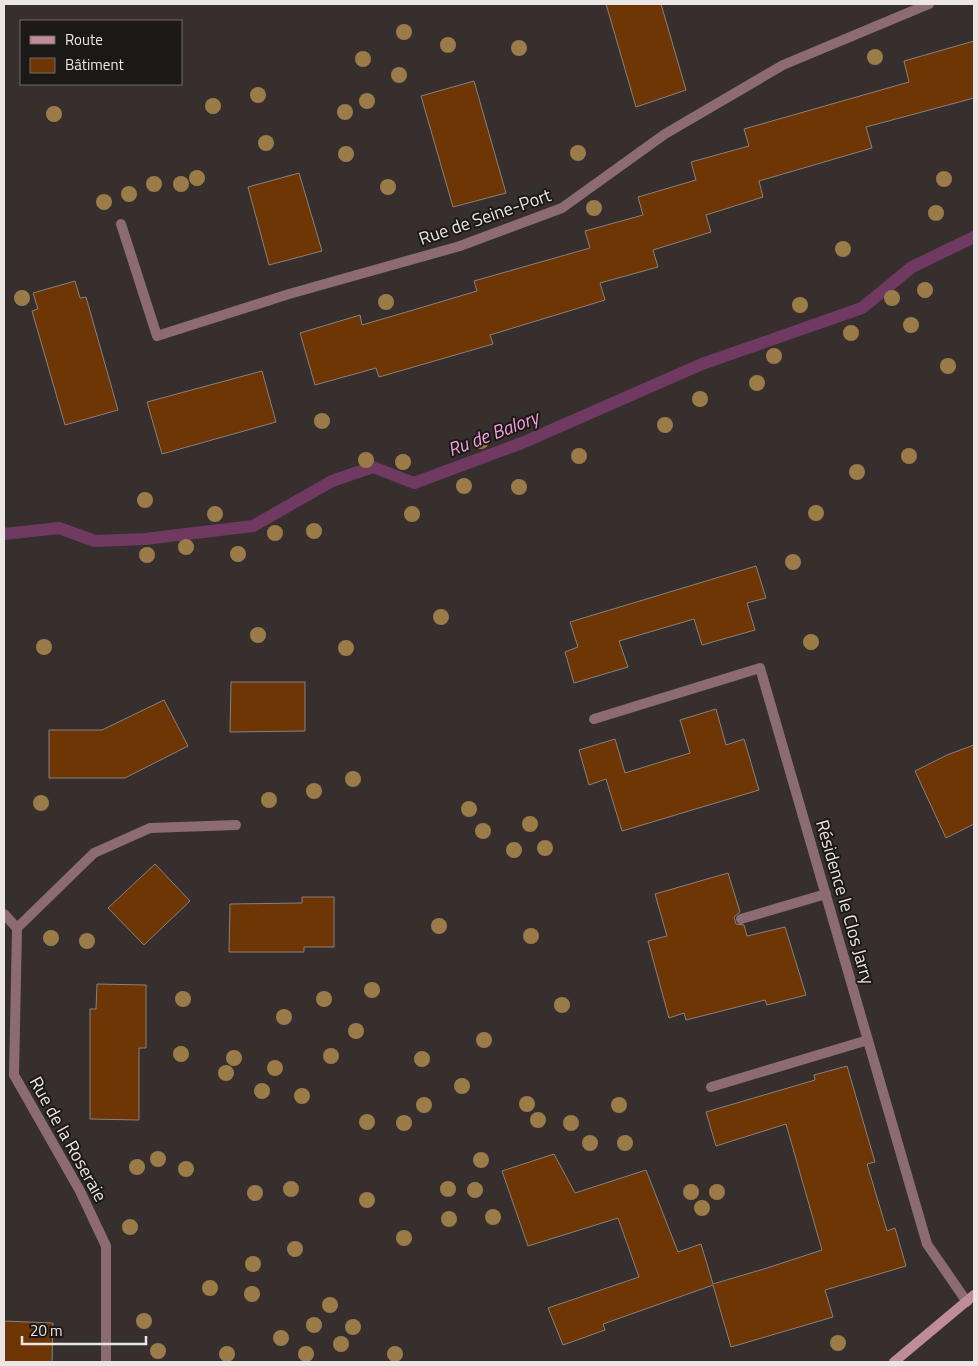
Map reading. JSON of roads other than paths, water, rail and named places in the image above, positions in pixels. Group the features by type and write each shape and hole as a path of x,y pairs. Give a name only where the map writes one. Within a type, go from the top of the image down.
{"street":[{"name":"Rue de Seine-Port","path":"121,224 157,336 290,294 460,246 562,208 665,134 783,65 929,4"},
{"name":"Résidence le Clos Jarry","path":"594,719 760,668 927,1244 970,1298"},
{"path":"4,914 17,928 94,854 150,828 236,825"},
{"path":"741,919 826,894"},
{"name":"Rue de la Roseraie","path":"17,928 14,1075 80,1191 106,1246 106,1362"},
{"path":"711,1087 868,1040"},
{"path":"894,1362 970,1298"}],"waterway":[{"name":"Ru de Balory","path":"4,534 59,528 95,541 145,539 253,526 332,481 373,467 414,483 522,443 702,364 862,308 912,267 974,237"}]}
